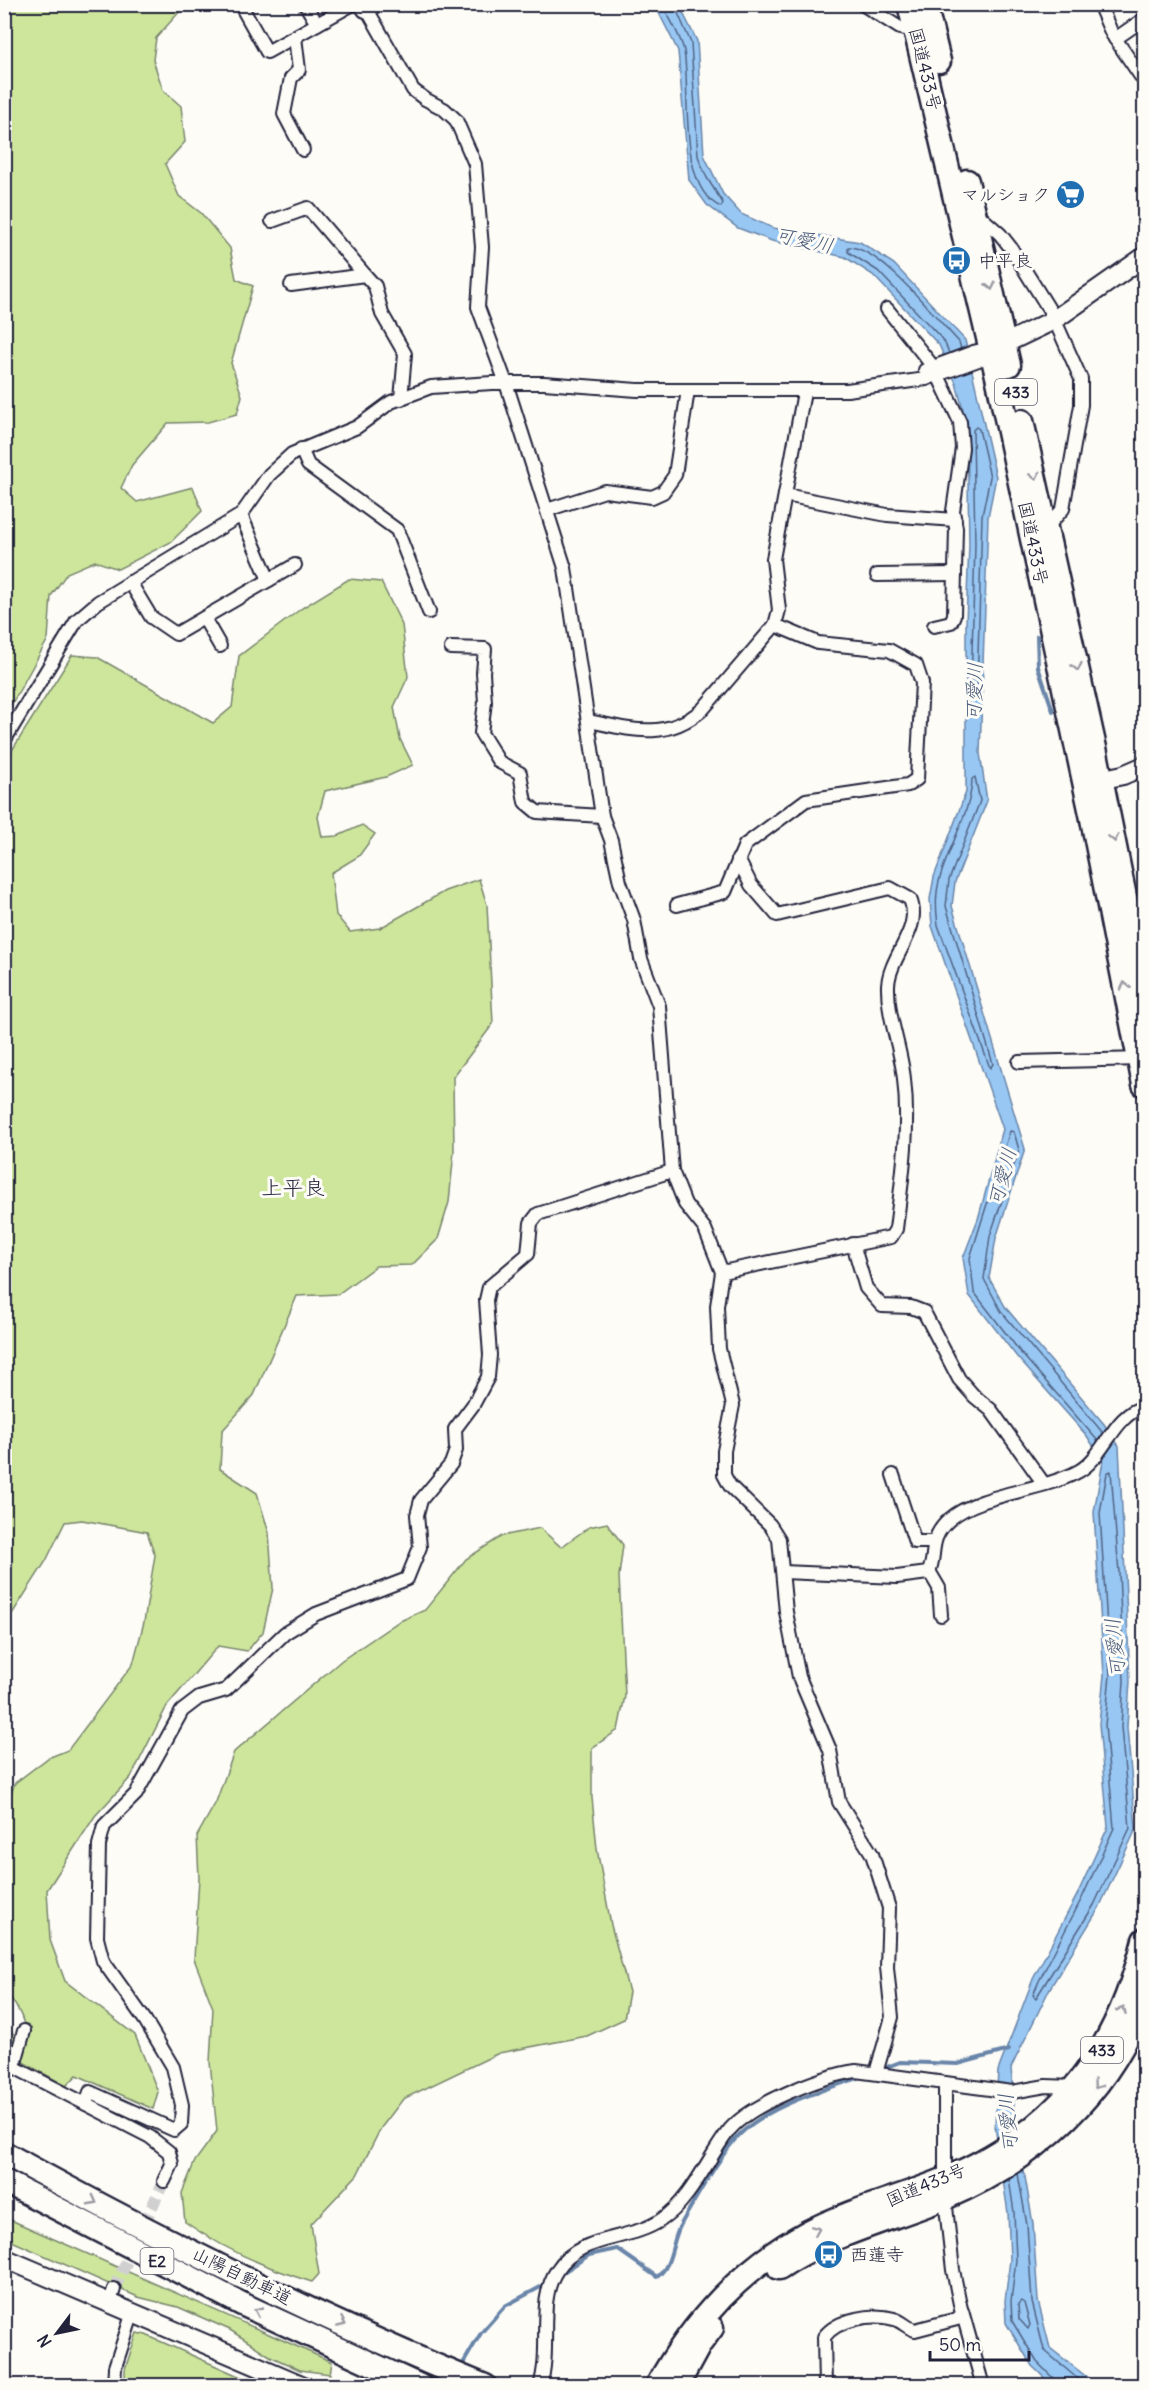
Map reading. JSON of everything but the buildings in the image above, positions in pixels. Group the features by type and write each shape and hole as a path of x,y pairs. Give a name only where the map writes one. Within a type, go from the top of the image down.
{"highway":[{"name":"国道433号","path":"909,4 924,32 974,212 986,351 1046,528 1142,1059 1144,1085"},
{"name":"国道433号","path":"925,4 924,32 986,351 1144,991"},
{"name":"国道433号","path":"1024,2144 1075,2087 1108,2042 1130,1992 1144,1940"},
{"name":"国道433号","path":"677,2385 700,2344 719,2320 768,2276 816,2247 945,2188 989,2166 1024,2144 1058,2130 1092,2093 1128,2034 1144,1998"},
{"name":"山陽自動車道","path":"4,2151 56,2181 177,2244 289,2299 485,2385"},
{"name":"山陽自動車道","path":"4,2181 171,2268 310,2336 420,2385"},
{"name":"国道433号","path":"657,2385 687,2335 710,2308 774,2255 808,2232 945,2188"},
{"path":"4,2195 171,2268"}],"street":[{"path":"240,4 267,52 317,24 364,5 413,90 444,109 456,120 475,164 482,247 478,307 506,383 566,568 602,816 611,840 620,882 634,920 641,959 659,1006 672,1171 685,1204 705,1229 722,1272 717,1306 719,1349 734,1405 724,1451 724,1475 730,1486 770,1526 779,1539 786,1612 800,1677 830,1750 839,1802 872,1854 889,1908 887,1967 891,2017 876,2073"},
{"path":"305,4 317,24"},
{"path":"862,4 900,28 924,32"},
{"path":"1099,4 1115,39 1144,81"},
{"path":"1115,39 1144,19"},
{"path":"295,37 299,70 293,73 291,78 284,114 303,150"},
{"path":"272,221 308,208 375,286 382,314 405,354 401,399"},
{"path":"974,212 1006,240 1054,320 1078,367 1082,392 1063,511 1046,528"},
{"path":"4,741 77,620 98,602 241,515 269,475 292,454 357,427 391,402 434,387 506,383 804,392 848,390 903,383 986,351 1054,320 1144,257"},
{"path":"291,285 365,275"},
{"path":"888,309 939,369 956,409 962,435 952,511 955,520 954,619 934,626"},
{"path":"547,510 605,491 652,497 663,492 675,475 688,390"},
{"path":"589,721 637,731 658,732 690,720 703,710 775,626 779,610 773,559 804,392"},
{"path":"301,449 308,465 397,530 429,612"},
{"path":"785,495 887,515 955,520"},
{"path":"241,515 269,580"},
{"path":"130,582 151,617 176,634 295,565"},
{"path":"877,575 955,574"},
{"path":"204,618 220,646"},
{"path":"677,905 725,892 738,859 748,842 806,800 908,785 914,783 919,774 922,683 916,665 889,650 818,643 775,626"},
{"path":"451,648 485,649 483,673 485,702 481,733 499,762 520,773 525,802 537,812 602,816"},
{"path":"1093,782 1144,766"},
{"path":"722,1272 887,1238 896,1229 905,1150 907,1102 890,1004 889,981 895,960 912,924 912,901 891,888 777,915 751,885 738,859"},
{"path":"1019,1062 1142,1059"},
{"path":"86,2104 90,2092 174,2130 181,2124 182,2105 173,2067 145,2020 103,1961 97,1938 99,1845 104,1826 136,1794 182,1711 199,1698 226,1690 285,1633 316,1614 407,1579 420,1547 417,1515 421,1500 452,1464 456,1450 455,1429 473,1406 488,1377 490,1355 486,1300 489,1287 528,1254 531,1223 538,1214 672,1171"},
{"path":"852,1244 867,1290 882,1305 911,1307 924,1312 959,1379 991,1410 1044,1484"},
{"path":"942,1615 939,1588 929,1571 934,1542 944,1525 960,1512 1079,1471 1095,1457 1131,1413 1144,1407"},
{"path":"893,1474 915,1542 934,1542"},
{"path":"783,1572 897,1576 925,1574 929,1571"},
{"path":"24,2031 9,2064 150,2137 169,2152 172,2164 164,2181"},
{"path":"540,2385 547,2354 546,2299 552,2278 565,2260 582,2247 639,2231 663,2219 681,2200 728,2131 745,2114 839,2074 856,2071 1015,2092 1046,2086 1075,2087"},
{"path":"945,2083 945,2188 953,2271 983,2385"},
{"path":"4,2258 112,2297 132,2314 304,2385"},
{"path":"825,2385 823,2346 829,2330 869,2317 894,2319 911,2329 919,2330 957,2319 962,2311"},
{"path":"114,2385 115,2367 132,2314"}],"green space":[{"path":"14,4 182,5 182,9 156,38 153,60 163,90 181,106 185,142 165,164 179,196 201,213 230,248 236,279 253,286 231,363 242,396 237,414 208,422 168,423 132,465 121,488 137,502 193,487 202,511 171,542 118,569 95,561 67,573 51,596 48,639 5,716 4,33"},
{"path":"349,579 381,582 402,625 408,677 394,707 400,739 413,765 386,777 325,791 318,817 322,837 338,836 362,825 375,834 359,856 331,873 336,915 350,932 380,928 445,891 479,879 487,905 493,1024 453,1077 454,1151 449,1202 438,1239 412,1265 376,1266 338,1294 297,1296 254,1395 222,1431 220,1469 257,1493 269,1533 273,1588 263,1632 247,1651 218,1646 167,1706 131,1777 95,1816 47,1890 50,1940 65,1981 135,2035 158,2092 153,2109 77,2075 66,2086 23,2062 24,2024 17,2008 5,1991 5,1809 15,1783 48,1758 68,1750 133,1664 144,1622 155,1555 147,1532 82,1520 65,1522 46,1561 5,1625 4,763 72,655 97,657 213,723 232,707 239,656 302,608"},
{"path":"607,1523 623,1545 619,1576 625,1696 618,1730 592,1748 592,1798 597,1849 611,1925 629,1992 624,2019 587,2036 499,2053 403,2099 381,2128 357,2175 311,2224 319,2274 312,2282 278,2271 231,2250 185,2222 182,2193 195,2161 217,2131 210,2062 213,2008 194,1959 199,1878 197,1836 216,1802 234,1752 342,1660 398,1622 425,1610 466,1559 502,1536 540,1528 561,1547 589,1527"},
{"path":"4,2027 17,2036 10,2057 5,2056"},
{"path":"4,2217 332,2362 330,2374 300,2370 270,2356 230,2330 178,2307 138,2297 5,2238"},
{"path":"137,2333 259,2385 125,2385 125,2369"}],"water":[{"name":"可愛川","path":"655,5 679,5 697,41 704,155 723,194 741,214 773,228 860,242 894,264 965,340 996,477 988,517 980,753 987,801 955,882 952,906 1025,1149 996,1238 989,1278 1006,1308 1104,1424 1119,1446 1130,1681 1127,1727 1136,1829 1099,1908 1050,1988 1011,2068 1015,2118 1033,2224 1038,2301 1050,2348 1088,2378 1093,2385 1052,2385 1032,2366 1006,2323 1005,2301 1010,2260 1008,2213 995,2126 998,2071 1033,1979 1077,1895 1108,1827 1099,1724 1104,1675 1094,1512 1103,1461 1087,1436 1017,1357 969,1295 963,1258 978,1219 1003,1129 932,926 930,899 934,877 966,792 966,623 969,544 967,424 956,383 939,345 873,275 845,257 772,241 738,228 707,205 689,180 678,51"}],"waterway":[{"path":"1037,636 1038,667 1053,711"},
{"path":"879,2070 900,2062 958,2064 1009,2050"},
{"path":"559,2275 589,2255 617,2249 657,2277 669,2260 678,2231 693,2203 716,2165 739,2135 752,2124 781,2107 863,2076"},
{"path":"461,2367 481,2333 505,2306 546,2284"}],"tunnel":[{"path":"114,2289 164,2181"}],"place":[{"name":"マルショク","path":"1071,195"},
{"name":"中平良","path":"957,261"},
{"name":"西蓮寺","path":"829,2255"}],"district":[{"name":"上平良","path":"293,1188"}]}
